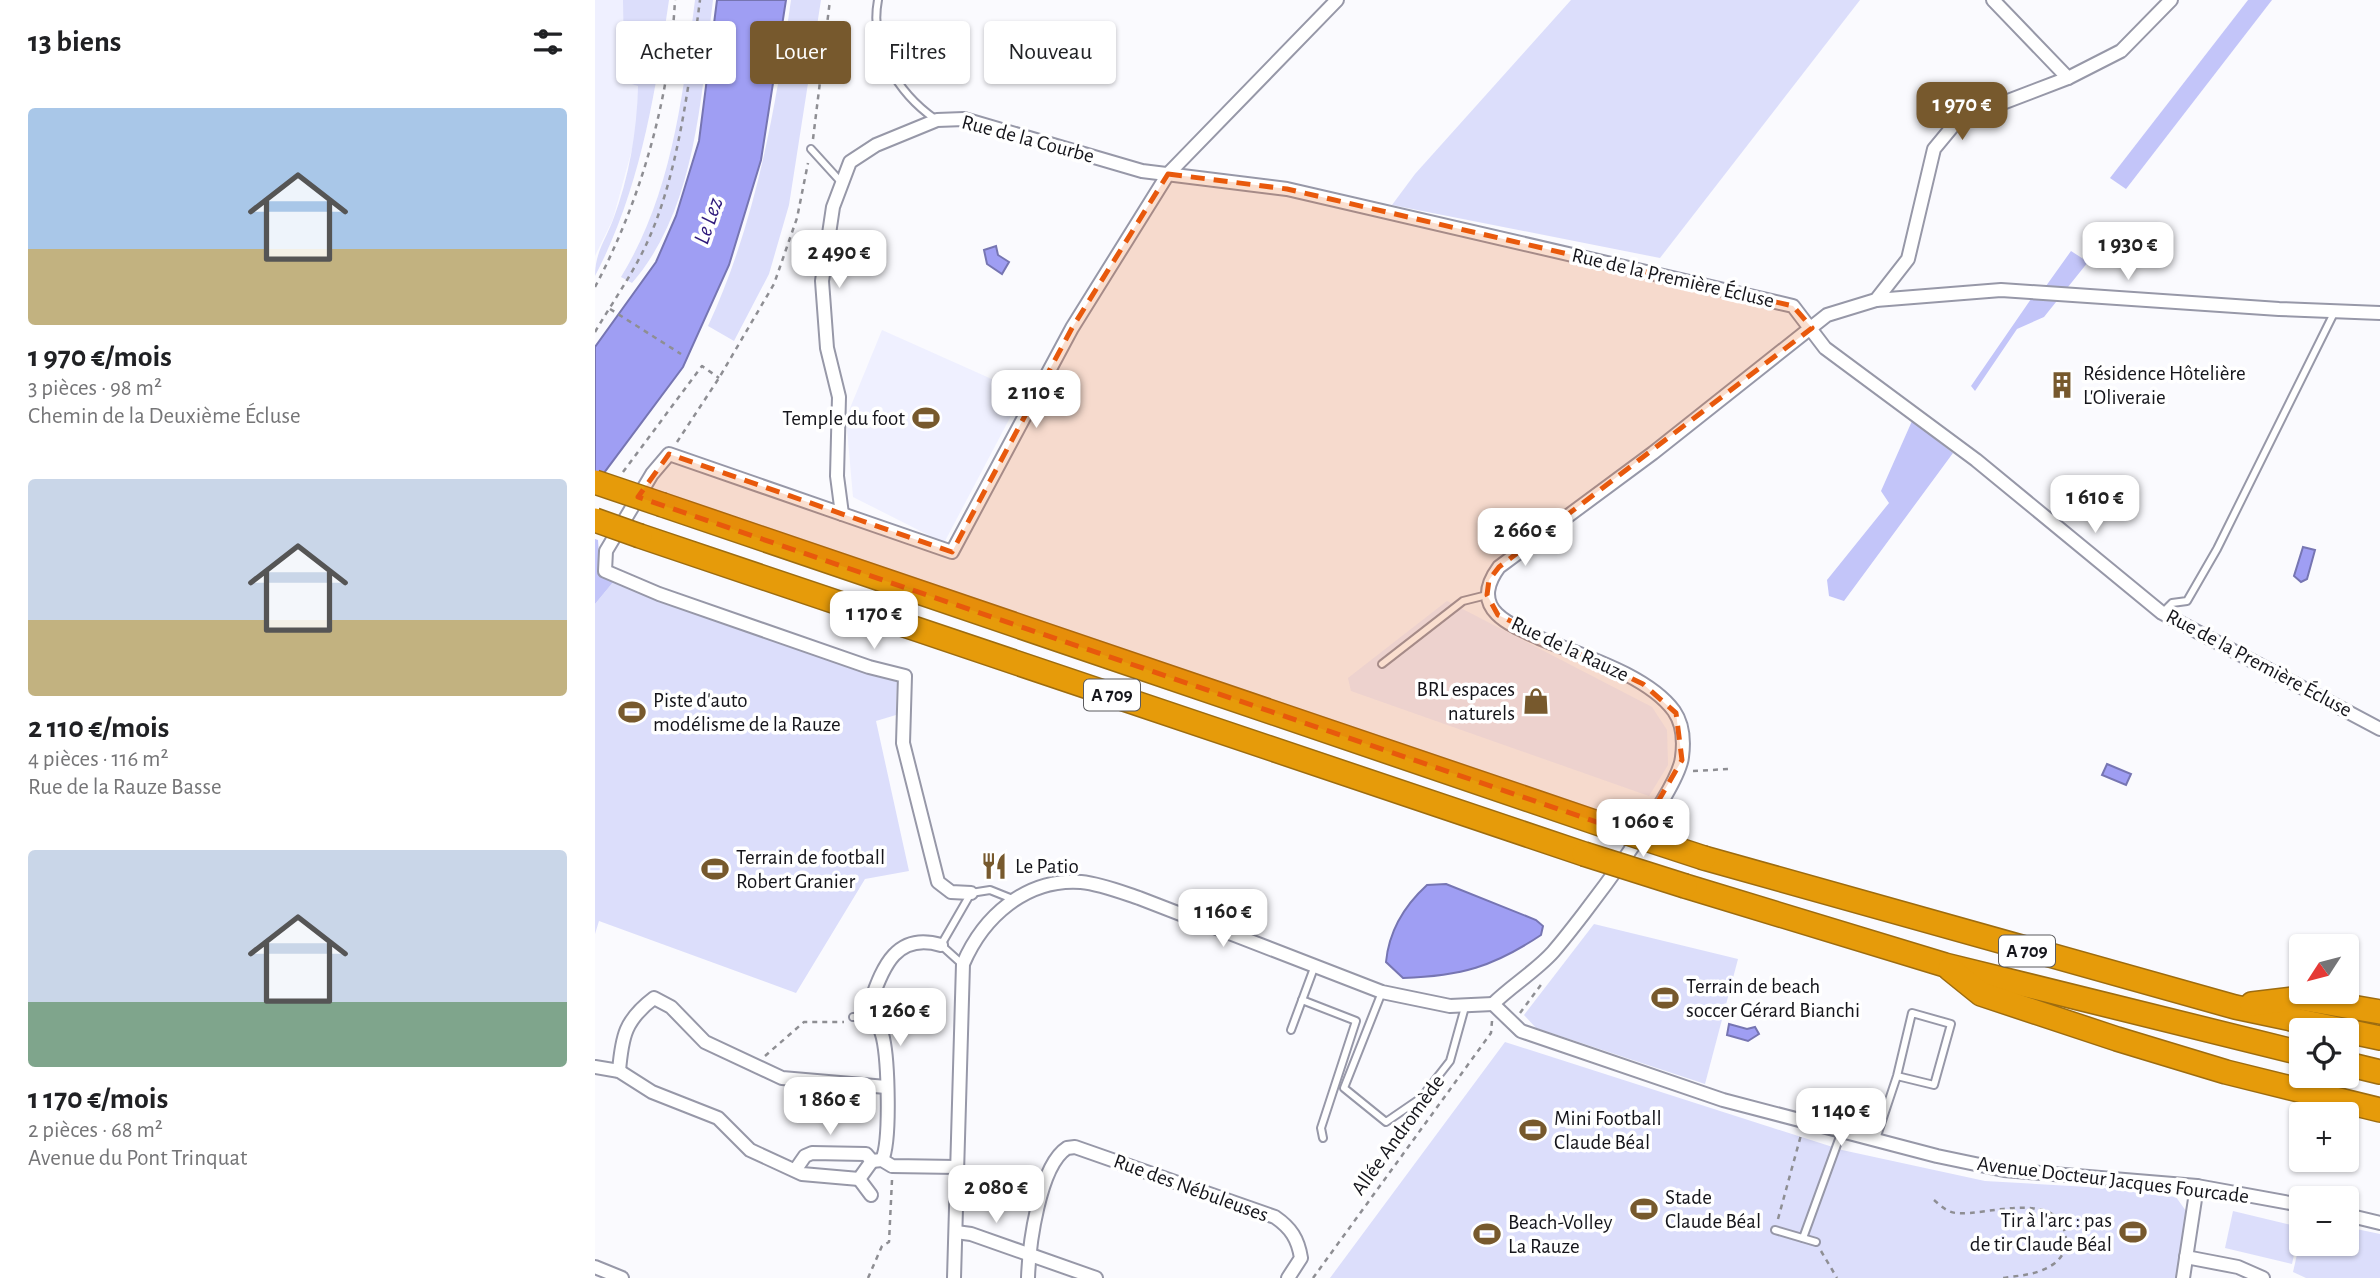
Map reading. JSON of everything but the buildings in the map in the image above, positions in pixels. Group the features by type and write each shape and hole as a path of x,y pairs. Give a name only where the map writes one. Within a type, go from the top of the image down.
{"highway":[{"name":"A 709","path":"595,482 1704,858 2235,1007 2380,1038"},
{"name":"A 709","path":"595,520 1685,886 1945,965 2289,1050"},
{"path":"1945,965 1982,994 2004,1002 2226,1072 2380,1110"},
{"path":"2235,1007 2300,998 2380,1012"},
{"path":"2359,1067 2380,1072"}],"street":[{"path":"971,893 951,892 938,882 903,744 905,676 869,667 659,594 605,571 606,551 652,474 669,454 952,552 1072,328 1168,174 1337,0"},
{"path":"1993,0 2068,79"},
{"path":"1876,300 1908,259 1934,149 1958,120 2068,79 2121,51 2171,0"},
{"name":"Rue de la Courbe","path":"842,514 837,476 839,397 827,348 822,281 825,246 841,182 850,162 876,145 937,120 964,119 1142,172 1168,174"},
{"name":"Rue de la Première Écluse","path":"1168,174 1300,192 1793,306 1825,348 1976,460 2162,613 2380,729"},
{"path":"1487,595 1489,580 1499,567 1653,453 1827,315 1876,300 2001,290 2380,313"},
{"name":"Rue de la Rauze","path":"1487,595 1498,615 1523,631 1643,684 1662,697 1675,713 1683,734 1682,760 1657,809 1552,954 1493,1004"},
{"path":"954,1278 963,964 973,941 989,919 1014,900 1045,887 1068,882 1099,886 1139,898 1314,968 1382,992 1431,1004 1465,1007 1493,1004"},
{"path":"595,1067 619,1071 652,1092 718,1118 750,1150 802,1174 859,1179 882,1162 887,1150 883,1038 871,1001 891,957 902,946 929,941 941,945"},
{"path":"619,1071 627,1026 636,1012 654,998 671,1007 705,1042 782,1078 886,1087"},
{"name":"Avenue Docteur Jacques Fourcade","path":"1493,1004 1521,1031 1723,1100 1876,1139 2004,1170 2197,1186 2289,1203"},
{"name":"Rue des Nébuleuses","path":"1029,1253 1030,1238 1053,1162 1067,1147 1075,1147 1275,1217 1295,1236 1299,1247 1301,1258 1288,1278"},
{"path":"796,1169 805,1156 812,1153 866,1154 882,1162 957,1167"},
{"path":"859,1179 871,1195"},
{"path":"2183,1278 2197,1186"},
{"path":"2359,1218 2380,1223"},
{"path":"956,1233 971,1234 1096,1278"},
{"path":"1028,1278 1029,1253"},
{"path":"2186,1256 2263,1278"},
{"path":"595,1267 620,1278"}],"lane":[{"path":"878,0 875,14 878,39 887,64 904,90 937,120"},
{"path":"811,149 841,182"},
{"path":"2162,613 2172,603 2187,601 2193,591 2335,311"},
{"path":"1382,663 1463,601 1487,595"},
{"path":"963,964 941,945 971,893 990,890 1014,900"},
{"path":"1291,1030 1314,968"},
{"path":"1382,992 1344,1088 1386,1122 1421,1098 1450,1061 1465,1007"},
{"path":"1302,1000 1356,1021 1321,1128 1323,1138"},
{"path":"1876,1139 1897,1076 1912,1013 1951,1024 1934,1085 1897,1076"},
{"path":"853,1017 874,1016"},
{"path":"1803,1238 1842,1130"},
{"path":"1775,1230 1816,1242"}],"path":[{"path":"595,287 618,243 637,192 662,96 675,0"},
{"path":"595,332 646,244 669,175 689,80 700,0"},
{"path":"669,454 719,379 774,284 797,218 811,149 830,0"},
{"path":"609,309 681,354"},
{"path":"618,478 702,366 719,379"},
{"path":"1690,773 1697,768 1729,769"},
{"path":"1527,1022 1520,1014 1547,976"},
{"name":"Allée Andromède","path":"1313,1278 1491,1032 1493,1004"},
{"path":"753,1066 804,1022 845,1022 853,1017"},
{"path":"1775,1230 1801,1135"},
{"path":"868,1278 882,1247 889,1242 882,1162"},
{"path":"1934,1200 1954,1213 2025,1207 2045,1210 2058,1221 2066,1235 2067,1248 2058,1260 2041,1272 2003,1278"},
{"path":"1816,1242 1837,1278"}],"highlighted area":[{"path":"1168,174 1287,189 1793,306 1812,328 1499,567 1489,580 1487,595 1498,615 1643,684 1676,713 1682,760 1638,836 638,497 669,454 952,552 1072,328"}],"shaded area":[{"path":"595,0 623,0 623,21 616,21 616,84 638,86 637,131 613,219 595,256"},
{"path":"623,0 669,0 666,21 623,21"},
{"path":"695,0 713,0 710,21 692,21"},
{"path":"791,0 821,0 818,21 788,21"},
{"path":"1571,0 1860,0 1660,258 1392,205 1415,174"},
{"path":"2248,0 2272,0 2126,189 2110,178"},
{"path":"631,84 655,84 644,141 624,210 595,276 599,254 624,188 636,120 638,86"},
{"path":"684,84 702,84 683,185 654,253 632,283 621,277 638,245 664,178"},
{"path":"778,84 808,84 789,205 769,274 734,341 708,326 739,247"},
{"path":"2071,251 2088,262 2044,317 2017,329 1975,391 1971,386 2031,299 2046,286"},
{"path":"882,330 1023,393 944,543 853,497 846,418"},
{"path":"1912,421 1953,453 1844,601 1829,596 1827,580 1889,503 1881,491"},
{"path":"595,539 598,540 600,570 614,581 595,604"},
{"path":"614,581 792,647 897,682 896,715 876,721 909,871 865,879 796,993 599,921 595,934 595,604"},
{"path":"1447,601 1652,707 1667,730 1668,765 1649,796 1351,691 1348,678"},
{"path":"1594,924 1738,959 1705,1084 1536,1028 1524,1015"},
{"path":"1505,1042 1842,1150 1985,1181 2105,1188 2176,1197 2186,1211 2176,1278 1330,1278"},
{"path":"2233,1211 2289,1224 2289,1256 2294,1256 2292,1264 2225,1248"},
{"path":"2359,1230 2380,1234 2380,1278 2306,1278 2293,1272 2297,1256 2359,1256"}],"water":[{"name":"Le Lez","path":"717,0 786,0 783,21 750,21 750,84 773,84 761,160 729,265 683,367 595,485 595,347 656,262 676,216 699,141 706,84 736,84 736,21 714,21"},
{"path":"996,246 998,255 1009,262 1002,274 987,264 984,250"},
{"path":"2303,547 2315,550 2307,579 2301,582 2294,576"},
{"path":"2107,764 2131,774 2126,785 2102,775"},
{"path":"1446,884 1536,920 1543,926 1541,935 1507,955 1476,968 1442,975 1403,978 1386,962 1394,930 1405,910 1427,885"},
{"path":"1729,1024 1747,1029 1755,1027 1759,1034 1748,1041 1727,1035"}],"place":[{"name":"Résidence Hôtelière L'Oliveraie","path":"2062,385"},
{"name":"Temple du foot","path":"926,418"},
{"name":"BRL espaces naturels","path":"1536,701"},
{"name":"Piste d'auto modélisme de la Rauze","path":"632,712"},
{"name":"Le Patio","path":"994,866"},
{"name":"Terrain de football Robert Granier","path":"715,869"},
{"name":"Terrain de beach soccer Gérard Bianchi","path":"1665,998"},
{"name":"Mini Football Claude Béal","path":"1533,1130"},
{"name":"Stade Claude Béal","path":"1644,1209"},
{"name":"Tir à l'arc : pas de tir Claude Béal","path":"2133,1232"},
{"name":"Beach-Volley La Rauze","path":"1487,1234"}]}
